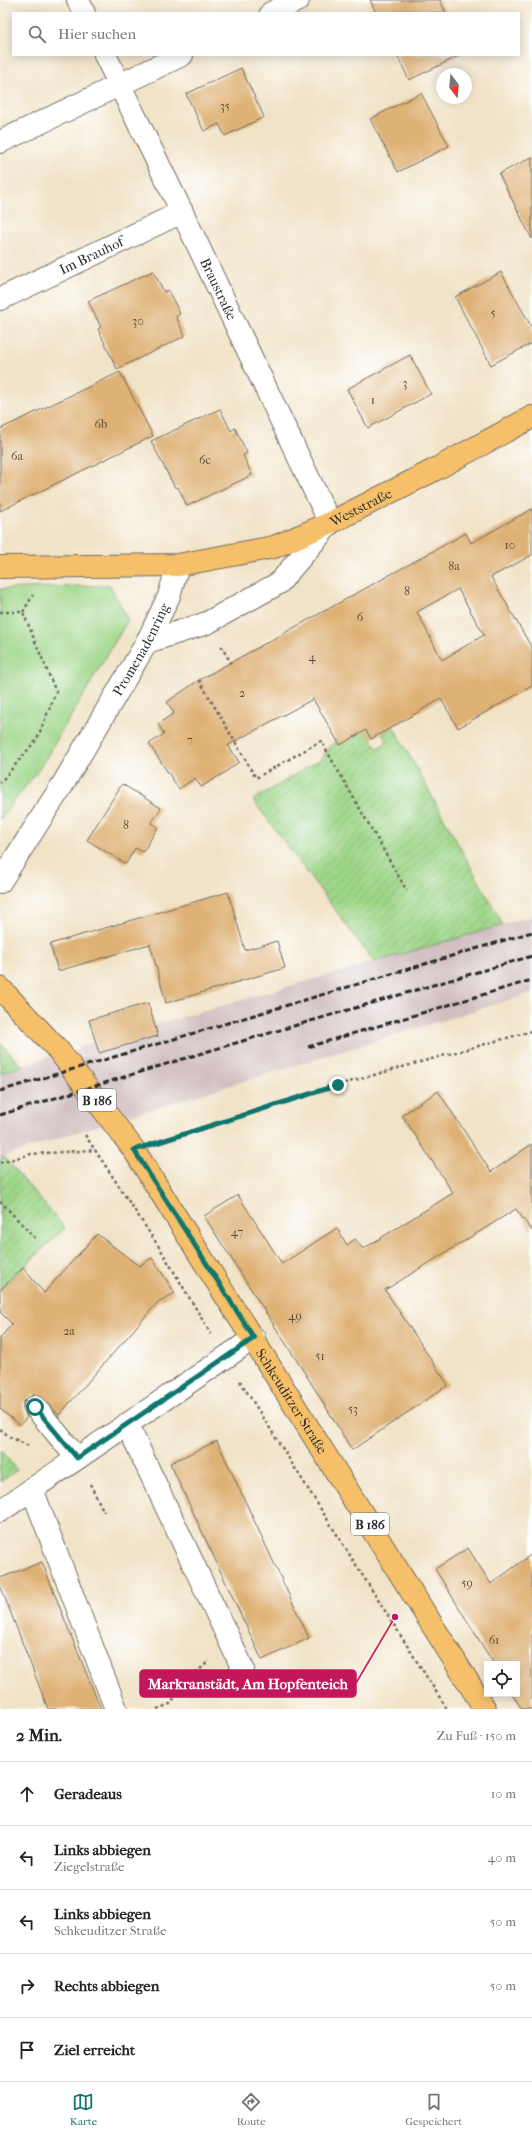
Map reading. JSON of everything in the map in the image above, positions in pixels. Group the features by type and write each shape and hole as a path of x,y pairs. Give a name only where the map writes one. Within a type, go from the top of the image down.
{"main road":[{"name":"Weststraße","path":"178,564 274,547 330,523 436,469 532,417"},
{"path":"0,567 178,564"},
{"name":"Schkeuditzer Straße","path":"0,988 59,1051 134,1150 254,1338 485,1709"}],"street":[{"path":"78,0 84,12"},
{"path":"272,12 298,0"},
{"name":"Braustraße","path":"105,56 182,212 330,523"},
{"path":"0,142 180,56"},
{"name":"Im Brauhof","path":"0,299 182,212"},
{"path":"147,642 207,623 279,583 330,523"},
{"name":"Promenadenring","path":"0,882 63,784 147,642 169,596 178,564"},
{"path":"0,1511 254,1338"},
{"path":"35,1407 77,1458"},
{"path":"127,1424 243,1669"},
{"path":"32,1489 116,1709"}],"path":[{"path":"0,612 23,612 56,692 37,740 0,782"},
{"path":"199,680 256,778 321,741 407,891"},
{"path":"0,1163 31,1154 69,1150 134,1150 338,1085 532,1031"},
{"path":"0,1202 35,1238"},
{"path":"0,1429 10,1437 33,1447 57,1472"},
{"path":"157,1709 170,1704 187,1681 230,1642"}],"shaded area":[{"path":"532,916 532,993 74,1133 0,1158 0,1073 95,1042 89,1020 148,1003 155,1025"}],"green space":[{"path":"110,585 128,620 40,768 0,819 0,589"},
{"path":"393,726 503,925 374,962 253,800 321,759 336,739 340,745 366,730 377,748 387,742 382,734"},
{"path":"0,1043 22,1066 0,1073"},
{"path":"4,1157 65,1228 0,1290 0,1159"},
{"path":"0,1450 17,1470 0,1482"}],"building":[{"path":"370,0 440,0 446,12 376,12"},
{"path":"397,56 459,56 409,80"},
{"path":"241,68 264,117 225,136 219,124 204,131 186,94"},
{"path":"421,93 449,146 398,172 370,119"},
{"path":"532,157 532,239 499,174"},
{"path":"153,271 164,292 168,290 180,314 176,316 185,336 117,369 98,329 101,327 88,301"},
{"path":"501,272 532,328 532,343 491,365 455,297"},
{"path":"410,355 431,394 368,428 347,389"},
{"path":"120,372 153,436 0,511 0,429"},
{"path":"220,409 231,431 235,428 247,453 243,455 252,475 187,506 178,487 175,488 151,441"},
{"path":"532,509 532,555 491,577 532,648 532,686 458,728 441,699 371,739 366,730 340,745 313,699 228,745 239,762 224,773 201,787 195,778 179,789 149,744 164,734 158,724 174,713 167,702 199,680 466,533 471,543","holes":["458,589 484,635 442,660 417,612"]},
{"path":"122,784 161,808 151,823 158,827 143,852 135,848 126,864 87,840"},
{"path":"228,892 245,950 277,941 285,968 166,1003 150,944 58,971 50,944"},
{"path":"148,1003 158,1036 99,1053 89,1020"},
{"path":"438,1091 491,1172 532,1144 532,1231 516,1209 385,1290 448,1385 352,1450 313,1386 204,1216 238,1195 282,1264 337,1228 347,1245 355,1239 363,1249 453,1193 402,1115"},
{"path":"97,1234 139,1266 152,1258 175,1293 158,1302 59,1415 39,1395 33,1395 23,1402 23,1409 27,1417 20,1425 0,1409 0,1338 12,1324 0,1312 0,1290 23,1268 44,1293"},
{"path":"217,1441 309,1638 262,1660 170,1463"},
{"path":"468,1548 491,1584 532,1554 532,1709 522,1709 514,1697 520,1697 520,1661 492,1661 435,1569"},
{"path":"42,1562 101,1709 48,1709 0,1585 0,1578"}],"railway":[{"path":"0,1091 532,932"},
{"path":"0,1115 212,1050 532,956"},
{"path":"308,1047 532,980"}],"place":[{"name":"Markranstädt, Am Hopfenteich","path":"395,1617"}],"route":[{"path":"35,1407 77,1458 254,1338 134,1150 338,1085"}]}
